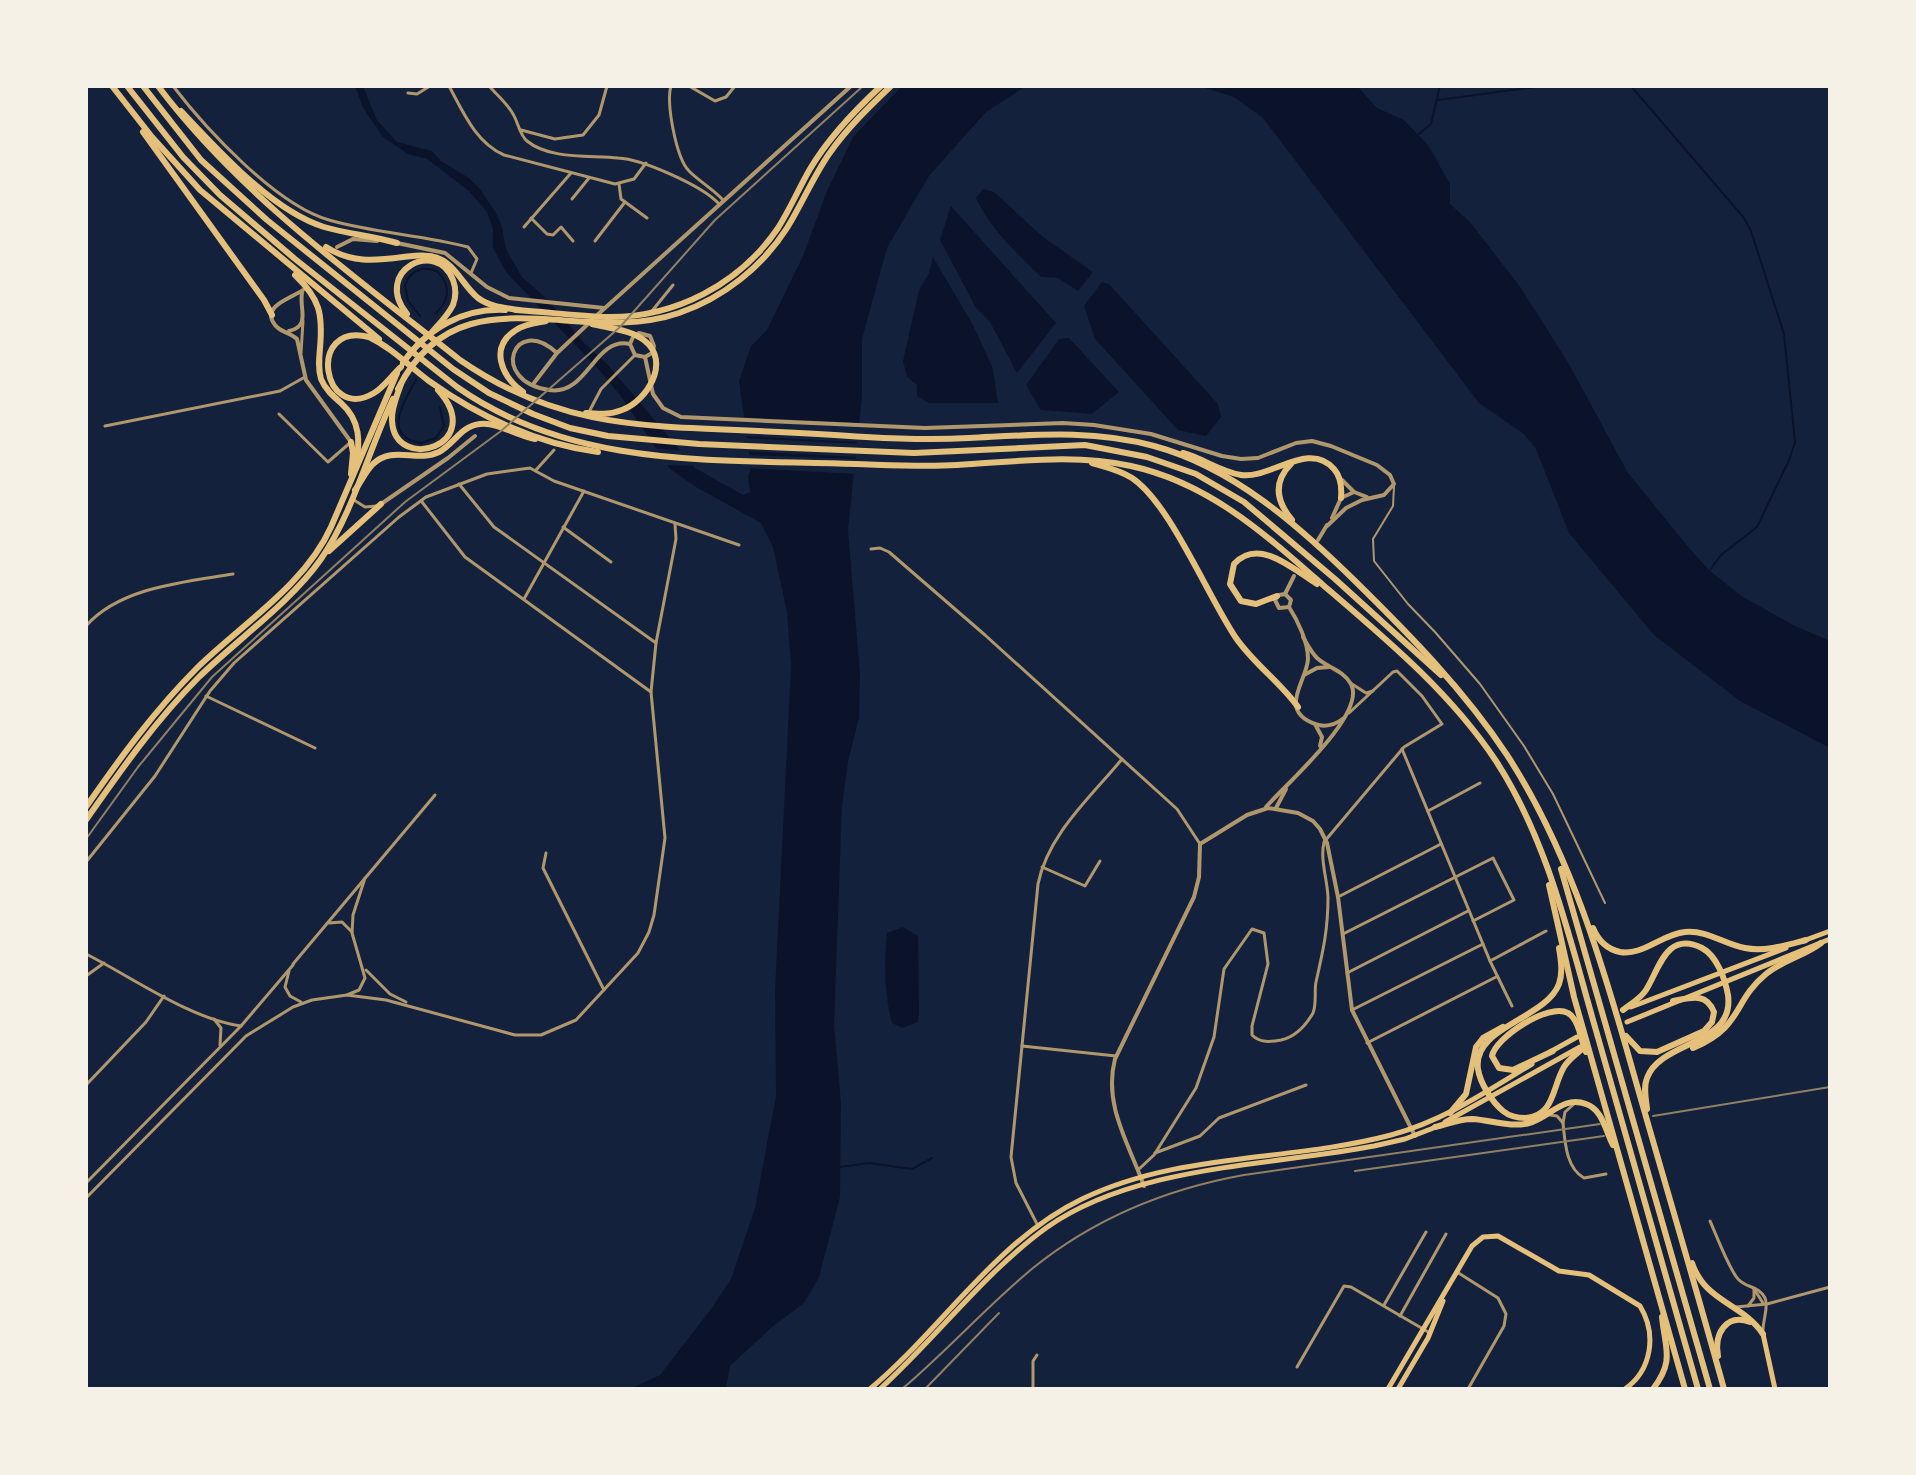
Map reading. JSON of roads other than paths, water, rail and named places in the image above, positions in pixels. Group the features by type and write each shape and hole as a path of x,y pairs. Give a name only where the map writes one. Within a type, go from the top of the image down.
{"highway":[{"path":"112,86 173,162 200,190 304,284 318,306 321,321 320,373 328,391 347,408 356,424 360,444 356,466"},
{"path":"112,86 272,315"},
{"path":"127,86 183,157 213,189 267,237 426,364 489,407 560,438 636,454 917,467 1077,459 1131,466 1156,473 1201,491 1247,521 1417,668 1473,730 1516,794 1567,926 1698,1389"},
{"path":"143,86 194,152 230,189 434,355 498,397 563,426 616,438 923,452 1085,445 1147,457 1196,474 1232,494 1282,533 1393,630 1458,692"},
{"path":"158,86 218,158 295,227 472,368 539,402 608,422 639,425 924,440 1085,434 1189,454 1241,475 1263,473 1307,458 1320,459 1331,466 1338,476 1341,498"},
{"path":"158,86 228,158 292,213 324,227 397,243"},
{"path":"295,227 350,259 423,255 437,258 452,268 484,301 519,310 608,317 645,314 689,301 725,282 764,246 781,224 822,151 855,111 881,86"},
{"path":"320,560 334,537 407,372 433,342 465,324 506,318 627,324 666,317 706,301 743,277 782,235 838,142 891,86"},
{"path":"248,233 430,381 482,414 549,442"},
{"path":"86,807 135,738 168,699 309,562 329,533 401,367 452,306 456,291 449,273 433,261 409,265 397,282 399,302 418,327"},
{"path":"433,331 475,312 519,310"},
{"path":"510,386 501,367 503,343 521,327 548,321"},
{"path":"572,413 603,415 624,410 644,394 655,372 655,355 643,339 592,324"},
{"path":"395,353 365,336 344,339 329,355 328,378 334,388 345,395 364,397 379,389 401,367"},
{"path":"401,384 392,409 393,428 403,443 420,450 440,444 453,425 448,402 430,381"},
{"path":"355,490 372,466 382,458 397,454 436,454 468,428 490,425 592,452 621,452"},
{"path":"351,442 351,479"},
{"path":"1164,448 1238,484 1302,532 1392,618 1458,692 1508,757 1553,841 1634,1047 1652,1053 1700,1034 1711,1024 1713,1009 1705,999 1697,997 1673,1001"},
{"path":"1077,459 1125,474 1150,494 1236,638 1298,707"},
{"path":"1293,462 1282,475 1278,493 1281,506 1302,532"},
{"path":"86,820 173,704 381,504"},
{"path":"1281,595 1256,604 1241,601 1230,584 1234,564 1249,554 1266,554 1338,597"},
{"path":"1553,841 1710,1389"},
{"path":"1543,858 1593,1066 1685,1389"},
{"path":"1579,901 1601,941 1620,952 1636,951 1683,932 1704,933 1752,949 1806,940"},
{"path":"1450,1113 1466,1094 1473,1053 1479,1042 1544,1004 1558,987 1561,970 1559,932"},
{"path":"1678,1052 1719,1035 1767,973 1808,953 1821,943"},
{"path":"1623,1010 1643,994 1659,961 1673,948 1694,945 1704,949 1713,958 1726,990 1728,1009 1722,1021 1704,1038 1660,1061 1647,1078 1646,1116"},
{"path":"1553,1051 1510,1071 1499,1068 1492,1056 1494,1047 1506,1036 1556,1010 1573,1017 1593,1066"},
{"path":"1517,1020 1483,1046 1479,1056 1478,1069 1484,1085 1503,1111 1523,1118 1543,1111 1552,1101 1564,1067 1581,1048"},
{"path":"1624,1024 1646,1116 1724,1389"},
{"path":"1435,1127 1467,1119 1523,1124 1546,1116 1565,1103 1578,1102 1597,1111 1619,1155"},
{"path":"1681,1237 1699,1279 1710,1293 1755,1324 1763,1334"},
{"path":"1653,1389 1665,1371 1668,1358 1662,1306"},
{"path":"1718,1368 1717,1339 1729,1321 1741,1314"},
{"path":"1729,1321 1742,1320 1755,1324"}],"main road":[{"path":"1623,1010 1830,931"},
{"path":"1624,1024 1673,1001 1830,939"},
{"path":"870,1389 1000,1258 1038,1226 1085,1197 1141,1178 1208,1162 1349,1144 1412,1129 1450,1113 1577,1037"},
{"path":"880,1389 1005,1263 1033,1238 1079,1208 1144,1186 1211,1170 1350,1151 1415,1136 1581,1048"},
{"path":"1388,1389 1474,1242 1484,1236 1495,1236 1559,1271 1586,1274 1633,1300 1644,1313 1650,1354 1640,1376 1625,1389"},
{"path":"1398,1389 1430,1333 1443,1298"},
{"path":"1763,1334 1774,1388"}],"street":[{"path":"173,86 212,132 295,205 329,220 468,247 477,259 471,273"},
{"path":"408,93 417,94 430,86"},
{"path":"449,86 472,127 489,147 504,155 619,184 634,179 646,163"},
{"path":"489,86 512,111 524,139 546,150 646,163 721,202"},
{"path":"521,130 555,139 581,136 599,115 607,86"},
{"path":"671,86 668,98 685,166 721,202"},
{"path":"689,86 715,101 726,97 735,86"},
{"path":"534,383 566,343 851,86"},
{"path":"524,227 571,173"},
{"path":"572,199 589,178"},
{"path":"619,184 620,197 647,218"},
{"path":"595,241 625,202"},
{"path":"531,218 547,234 553,235 561,227 573,241"},
{"path":"337,247 353,239 439,251 457,260 498,294 529,302 605,308"},
{"path":"635,355 630,344 633,337 643,329 654,308 673,285"},
{"path":"279,414 328,462 351,442 305,377 297,339 277,327 272,315 277,304 303,290 301,353"},
{"path":"289,300 302,308"},
{"path":"287,331 297,329 304,318"},
{"path":"635,355 645,357 654,350 654,342 643,329"},
{"path":"557,353 539,340 521,343 512,358 519,378 536,388 553,391 566,389 579,381 617,342 630,344"},
{"path":"590,410 604,386 635,355"},
{"path":"645,357 649,385 660,405 675,416 925,428 1063,423 1109,426 1151,434 1241,459 1263,457 1296,443 1316,441 1377,465 1390,475 1394,484 1386,494 1346,508 1327,526"},
{"path":"105,426 280,391 305,377"},
{"path":"351,498 365,507 381,504 475,436"},
{"path":"536,470 554,450"},
{"path":"86,862 155,776 206,696 234,663 421,500 459,484 526,468 554,481 739,545"},
{"path":"1338,476 1354,492 1373,498"},
{"path":"459,484 494,527 656,643"},
{"path":"524,599 584,491"},
{"path":"1318,540 1341,498 1354,492"},
{"path":"421,500 465,557 651,692"},
{"path":"347,995 368,996 413,1006 515,1035 541,1035 567,1026 586,1011 638,953 654,915 665,838 651,692 656,643 676,539 675,524"},
{"path":"563,527 611,562"},
{"path":"871,549 880,548 889,552 967,619 1177,809 1200,844 1199,877 1194,897 1116,1056 1111,1079 1113,1106 1144,1186"},
{"path":"86,626 99,613 132,594 233,574"},
{"path":"1289,607 1277,607 1275,600 1294,576"},
{"path":"1281,595 1291,600 1289,607 1314,655 1366,693 1377,689"},
{"path":"1138,1170 1155,1153 1196,1088 1214,1037 1224,969 1252,929 1264,933 1269,957 1252,1035 1265,1041 1288,1038 1313,1013 1326,940 1328,894 1323,851 1326,839 1402,749 1442,726 1441,720 1415,688 1401,672 1395,671 1332,725 1315,724 1304,717 1298,707 1296,693 1308,660 1303,637"},
{"path":"1301,679 1314,669 1331,667"},
{"path":"1265,809 1347,715 1354,694 1348,680"},
{"path":"206,696 315,748"},
{"path":"1315,724 1323,739 1317,751"},
{"path":"1402,749 1490,961 1512,1006"},
{"path":"1038,1226 1020,1195 1012,1165 1038,884 1042,867 1056,839 1122,759"},
{"path":"1276,808 1290,782"},
{"path":"1428,811 1480,783"},
{"path":"86,1183 241,1026 435,795"},
{"path":"1200,844 1247,815 1265,809 1276,808 1305,816 1316,824 1326,839 1338,897 1352,1010 1415,1136"},
{"path":"1338,897 1441,844"},
{"path":"546,853 543,868 604,990"},
{"path":"1343,935 1493,858 1514,900 1473,921"},
{"path":"1042,867 1085,886 1100,861"},
{"path":"352,933 353,915 365,878"},
{"path":"1347,973 1469,911"},
{"path":"86,1198 246,1036 283,1011 359,990 364,984 363,967 350,927 342,922 329,923"},
{"path":"1490,961 1546,931"},
{"path":"1352,1010 1483,944"},
{"path":"86,954 164,996 214,1019 241,1026"},
{"path":"87,974 104,963"},
{"path":"293,965 285,978 285,987 290,996 305,1003"},
{"path":"363,967 390,994 413,1006"},
{"path":"1367,1043 1497,976"},
{"path":"86,1085 146,1022 164,996"},
{"path":"214,1019 221,1028 219,1048"},
{"path":"1022,1046 1116,1056"},
{"path":"1155,1153 1200,1136 1219,1118 1306,1085"},
{"path":"1578,1102 1565,1112 1563,1123 1574,1168 1581,1177 1606,1174"},
{"path":"1546,1116 1557,1116 1563,1123"},
{"path":"1710,1221 1735,1275 1740,1282 1759,1291 1764,1303 1763,1334"},
{"path":"1383,1306 1426,1232"},
{"path":"1400,1316 1446,1234"},
{"path":"1457,1272 1498,1298 1506,1314 1502,1329 1468,1389"},
{"path":"1297,1367 1342,1288 1351,1287 1430,1333"},
{"path":"1730,1306 1764,1303 1830,1287"},
{"path":"1748,1306 1754,1298 1753,1288"},
{"path":"1741,1314 1764,1303"},
{"path":"1033,1389 1033,1361 1037,1355"}],"lane":[{"path":"1394,484 1393,506 1373,537 1374,561 1480,684 1524,746 1556,800 1605,903"}],"water":[{"path":"355,86 363,86 377,120 397,142 432,151 480,189 496,213 506,249 522,277 548,300 583,342 608,365 695,468 743,495 750,492 748,477 751,467 739,381 751,346 767,330 803,256 827,191 853,137 902,86 1026,86 986,112 929,176 887,248 862,339 862,396 848,530 860,673 859,718 848,762 842,806 834,1025 841,1103 840,1197 819,1277 804,1303 772,1327 730,1366 726,1389 630,1389 660,1375 731,1279 755,1208 776,1096 775,991 791,665 787,612 773,547 761,523 670,469 620,395 506,272 493,248 493,229 487,212 469,191 427,159 408,154 383,137 363,108"},
{"path":"1199,86 1357,86 1377,108 1404,120 1428,145 1450,184 1450,204 1470,222 1521,288 1569,364 1628,473 1709,570 1740,595 1793,625 1830,641 1830,748 1740,701 1654,635 1569,533 1536,449 1524,434 1479,403 1263,118 1234,97"},
{"path":"983,189 994,192 1043,237 1093,272 1078,291 1058,278 1041,277 1014,250 996,230 976,198"},
{"path":"951,206 1056,323 1017,373 990,322 976,308 940,240"},
{"path":"933,257 973,325 993,369 998,403 928,403 917,396 917,385 907,377 903,361 919,290 929,273"},
{"path":"1102,282 1109,284 1218,404 1221,417 1206,436 1178,430 1095,339 1084,306"},
{"path":"1069,338 1119,392 1092,414 1041,410 1026,385 1059,339"},
{"path":"903,927 918,936 919,1012 918,1022 902,1028 892,1023 885,967 887,933"}],"waterway":[{"path":"1419,134 1431,124 1440,86"},
{"path":"1438,100 1543,86"},
{"path":"1631,86 1744,218 1784,334 1795,442 1790,458 1757,527 1721,555 1710,570"},
{"path":"420,316 408,301 405,285 414,272 423,269 438,272 447,288 446,299 435,314"},
{"path":"416,380 399,417 402,434 421,443 436,438 444,426 440,407"},
{"path":"840,1167 869,1163 912,1169 932,1158"}],"railway":[{"path":"86,839 138,767 212,677 405,502 501,431 620,327 715,220 863,86"},
{"path":"1653,1116 1830,1087"},
{"path":"902,1389 1016,1283 1057,1250 1106,1220 1159,1197 1244,1175 1600,1124"},
{"path":"1355,1171 1604,1136"},
{"path":"925,1389 999,1313"}]}
